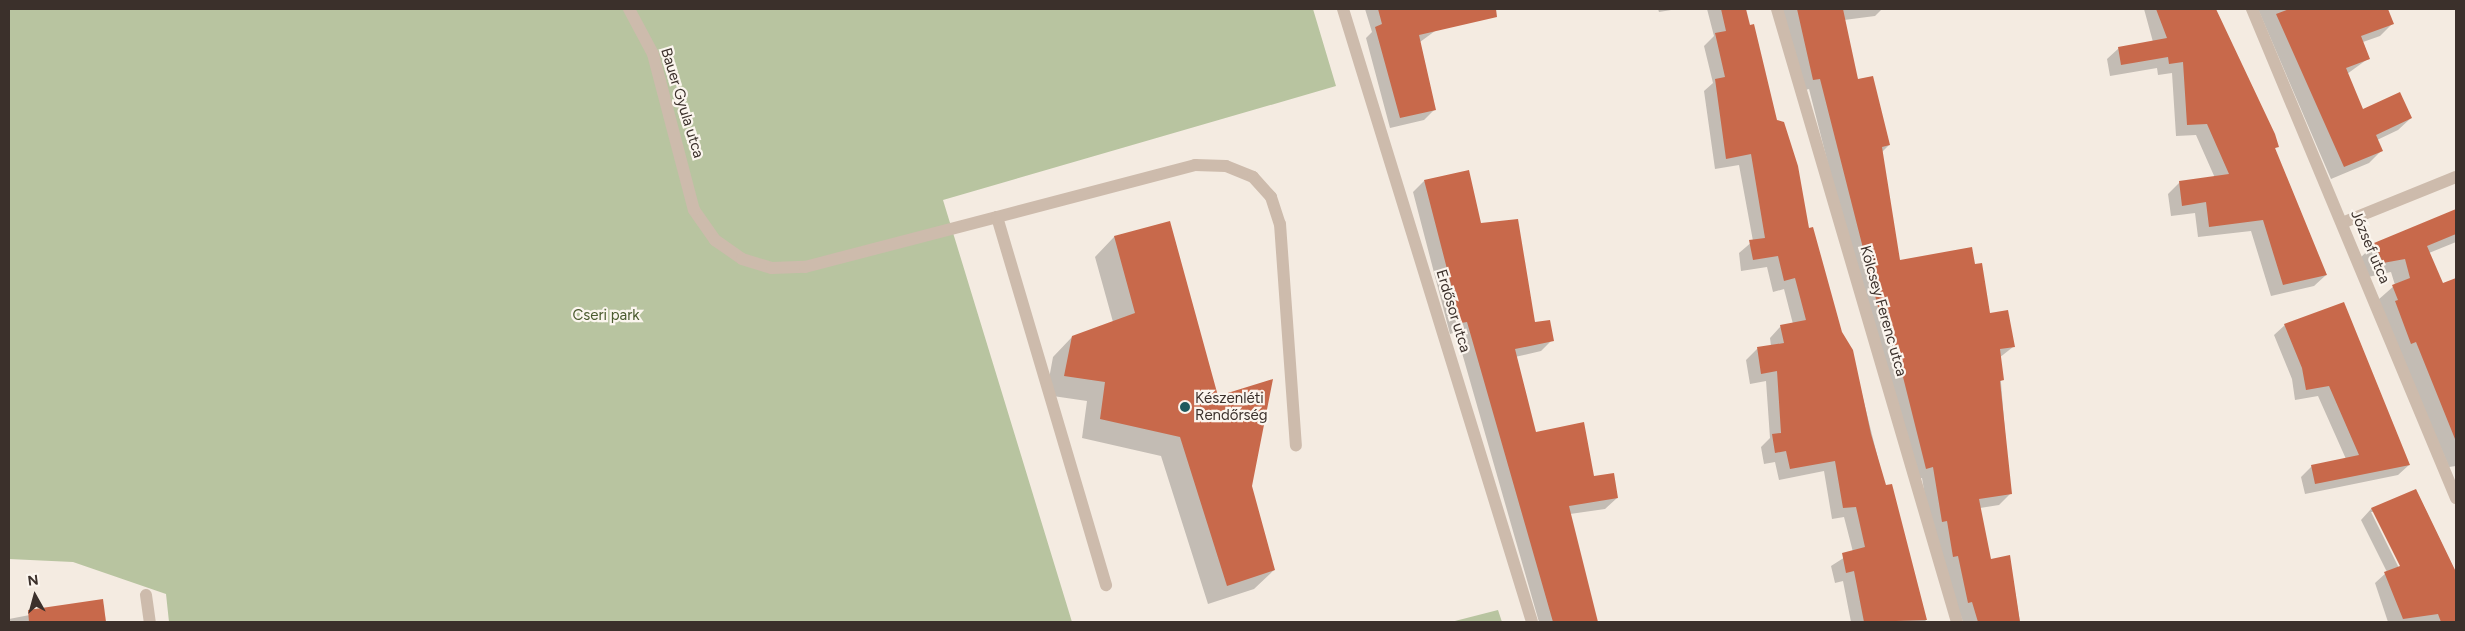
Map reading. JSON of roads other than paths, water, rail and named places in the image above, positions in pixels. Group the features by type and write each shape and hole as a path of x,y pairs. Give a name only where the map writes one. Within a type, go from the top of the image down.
{"street":[{"name":"Bauer Gyula utca","path":"630,9 653,54 694,210 715,240 742,259 772,268 805,267 997,217"},
{"name":"Erdősor utca","path":"1343,9 1532,622"},
{"name":"Kölcsey Ferenc utca","path":"1778,9 1957,622"},
{"name":"József utca","path":"2252,9 2456,498"},
{"path":"1106,585 997,217 1195,165 1226,166 1253,177 1271,196 1280,224 1296,445"},
{"path":"2342,223 2456,177"},
{"path":"146,595 150,622"}],"place":[{"name":"Készenléti Rendőrség","path":"1185,407"}],"park label":[{"name":"Cseri park","path":"606,316"}]}
